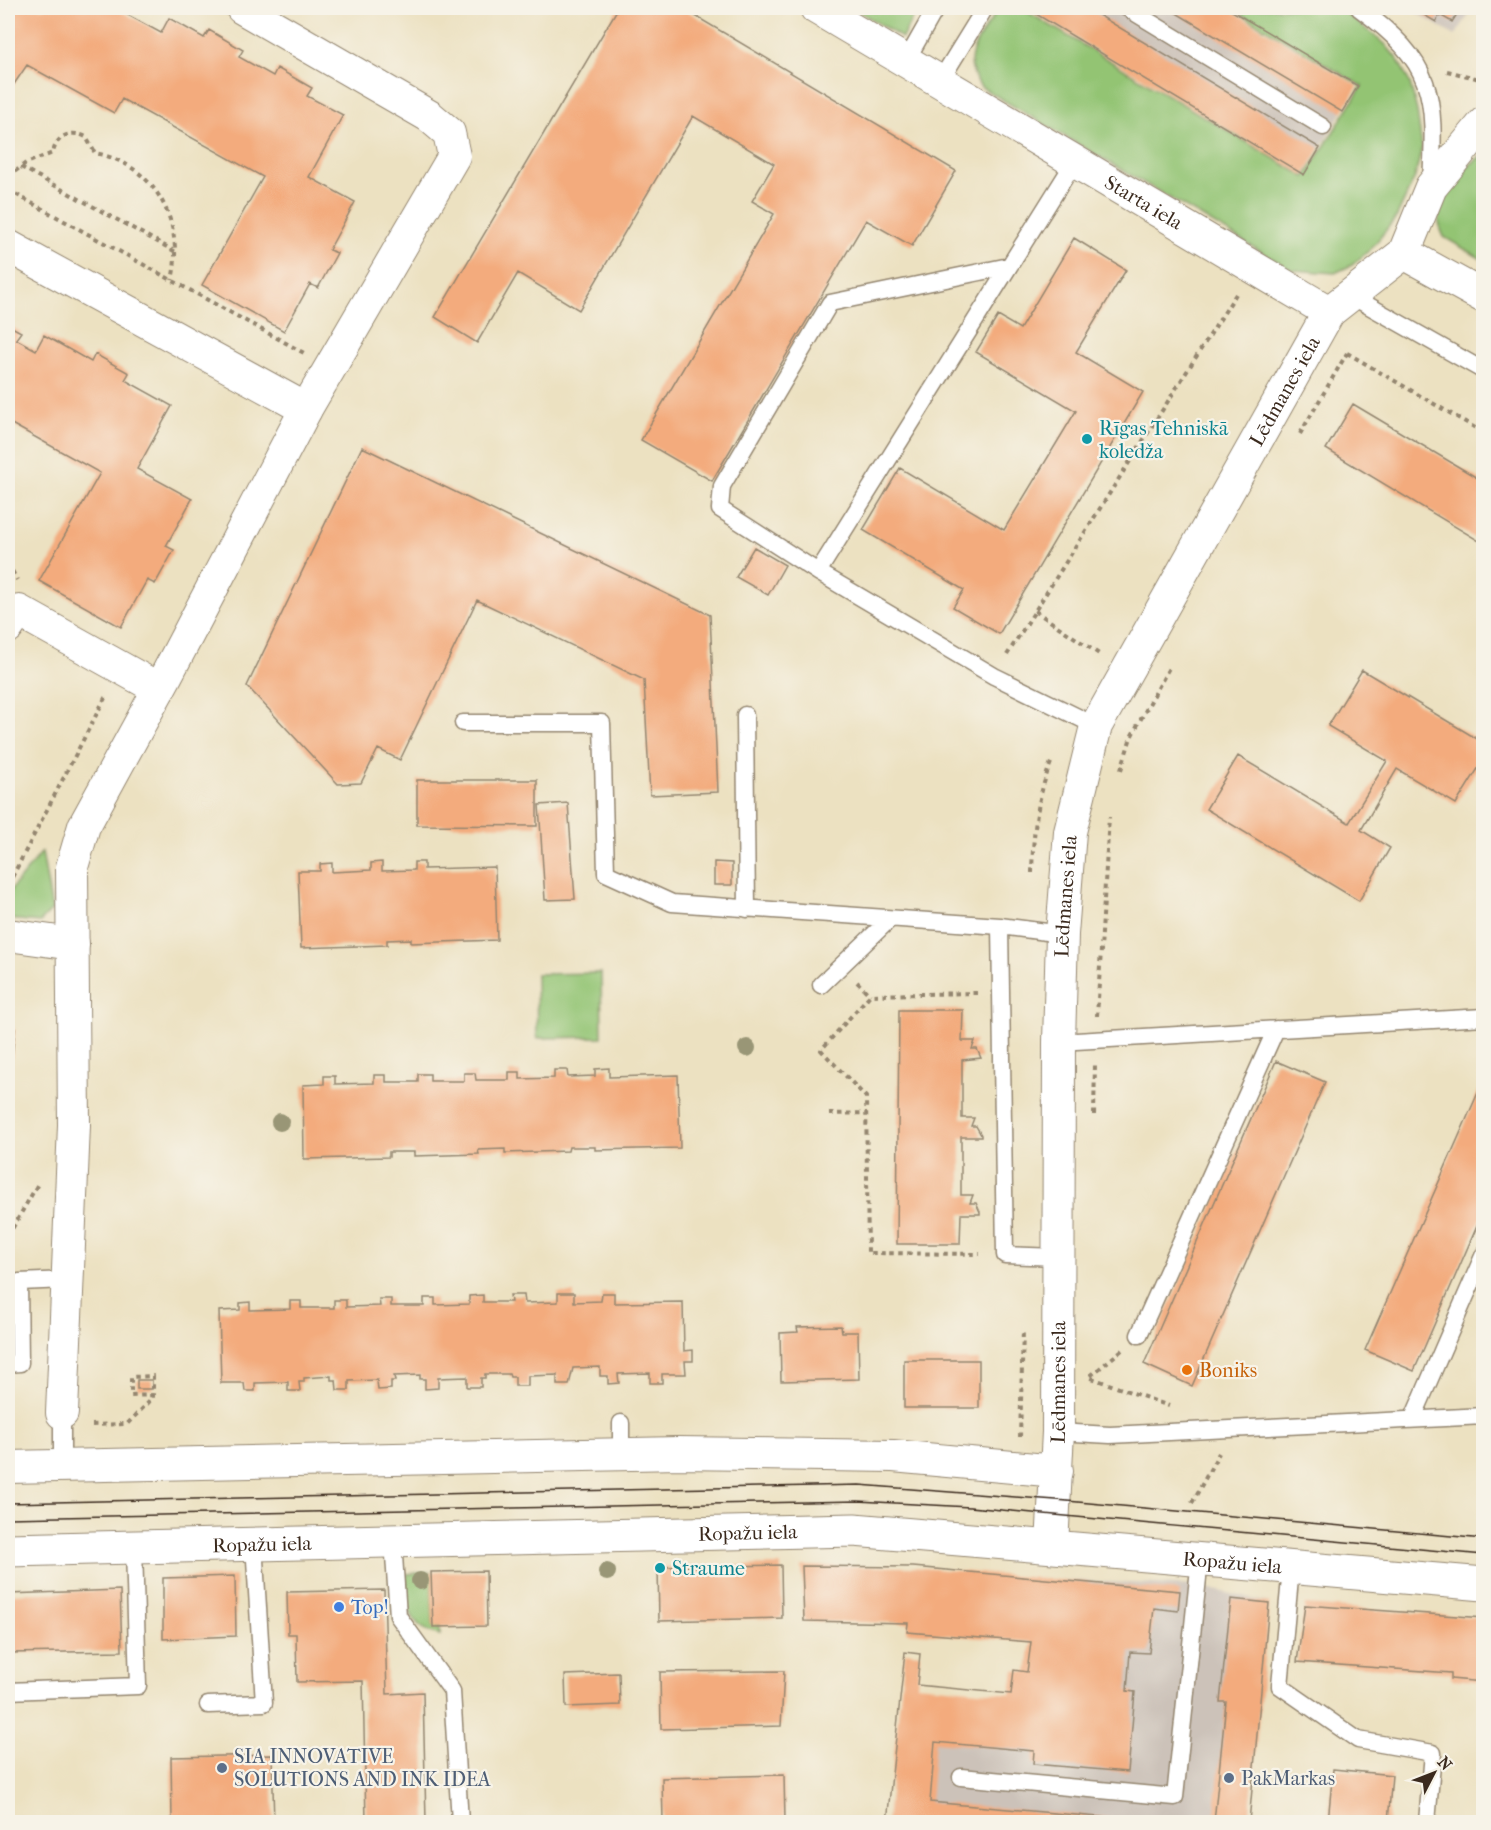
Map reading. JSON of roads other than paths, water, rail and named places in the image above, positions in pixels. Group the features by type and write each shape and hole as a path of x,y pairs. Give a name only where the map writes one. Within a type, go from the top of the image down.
{"street":[{"path":"72,1420 67,1280 74,1125 72,867 84,826 159,689 306,409 454,156 449,133 429,116 242,8"},
{"name":"Starta iela","path":"816,8 1252,269 1339,303"},
{"path":"1339,303 1404,253 1431,187 1484,123"},
{"path":"8,246 306,409"},
{"path":"1404,253 1484,297"},
{"name":"Lēdmanes iela","path":"1052,1546 1058,1432 1059,1042 1062,934 1070,832 1096,726 1339,303"},
{"path":"8,627 19,611 159,689"},
{"path":"8,935 73,945"},
{"path":"8,1467 621,1455 893,1456 1057,1471"},
{"name":"Ropažu iela","path":"8,1550 854,1530 1484,1584"}],"lane":[{"path":"906,61 936,8"},
{"path":"940,81 985,8"},
{"path":"1127,8 1323,128"},
{"path":"1359,8 1390,30 1418,64 1432,98 1434,140 1431,187"},
{"path":"818,572 1075,161"},
{"path":"1009,266 830,303 722,486 720,509 818,572 994,676 1096,726"},
{"path":"1339,303 1484,371"},
{"path":"745,716 747,909"},
{"path":"463,723 602,723 606,873 672,903 1000,926 1062,934"},
{"path":"821,985 890,919"},
{"path":"1000,926 1005,1255 1058,1257"},
{"path":"1059,1042 1484,1017"},
{"path":"1139,1335 1276,1029"},
{"path":"1413,1418 1484,1254"},
{"path":"8,1364 20,1363 19,1282 67,1280"},
{"path":"1058,1432 1090,1434 1484,1416"},
{"path":"62,1466 72,1420"},
{"path":"621,1423 621,1455"},
{"path":"393,1540 398,1616 452,1691 460,1822"},
{"path":"208,1705 264,1703 254,1544"},
{"path":"8,1691 138,1686 134,1548"},
{"path":"961,1777 1175,1797 1200,1559"},
{"path":"1291,1568 1280,1686 1358,1740 1433,1753 1427,1822"}],"tram line":[{"path":"8,1503 859,1485 1056,1500 1484,1539"},
{"path":"8,1518 858,1501 970,1507 1484,1555"}],"place":[{"name":"Rīgas Tehniskā koledža","path":"1087,439"},
{"name":"Boniks","path":"1187,1370"},
{"name":"Straume","path":"660,1568"},
{"name":"Top!","path":"339,1607"},
{"name":"SIA INNOVATIVE SOLUTIONS AND INK IDEA","path":"222,1768"},
{"name":"PakMarkas","path":"1229,1778"}]}
